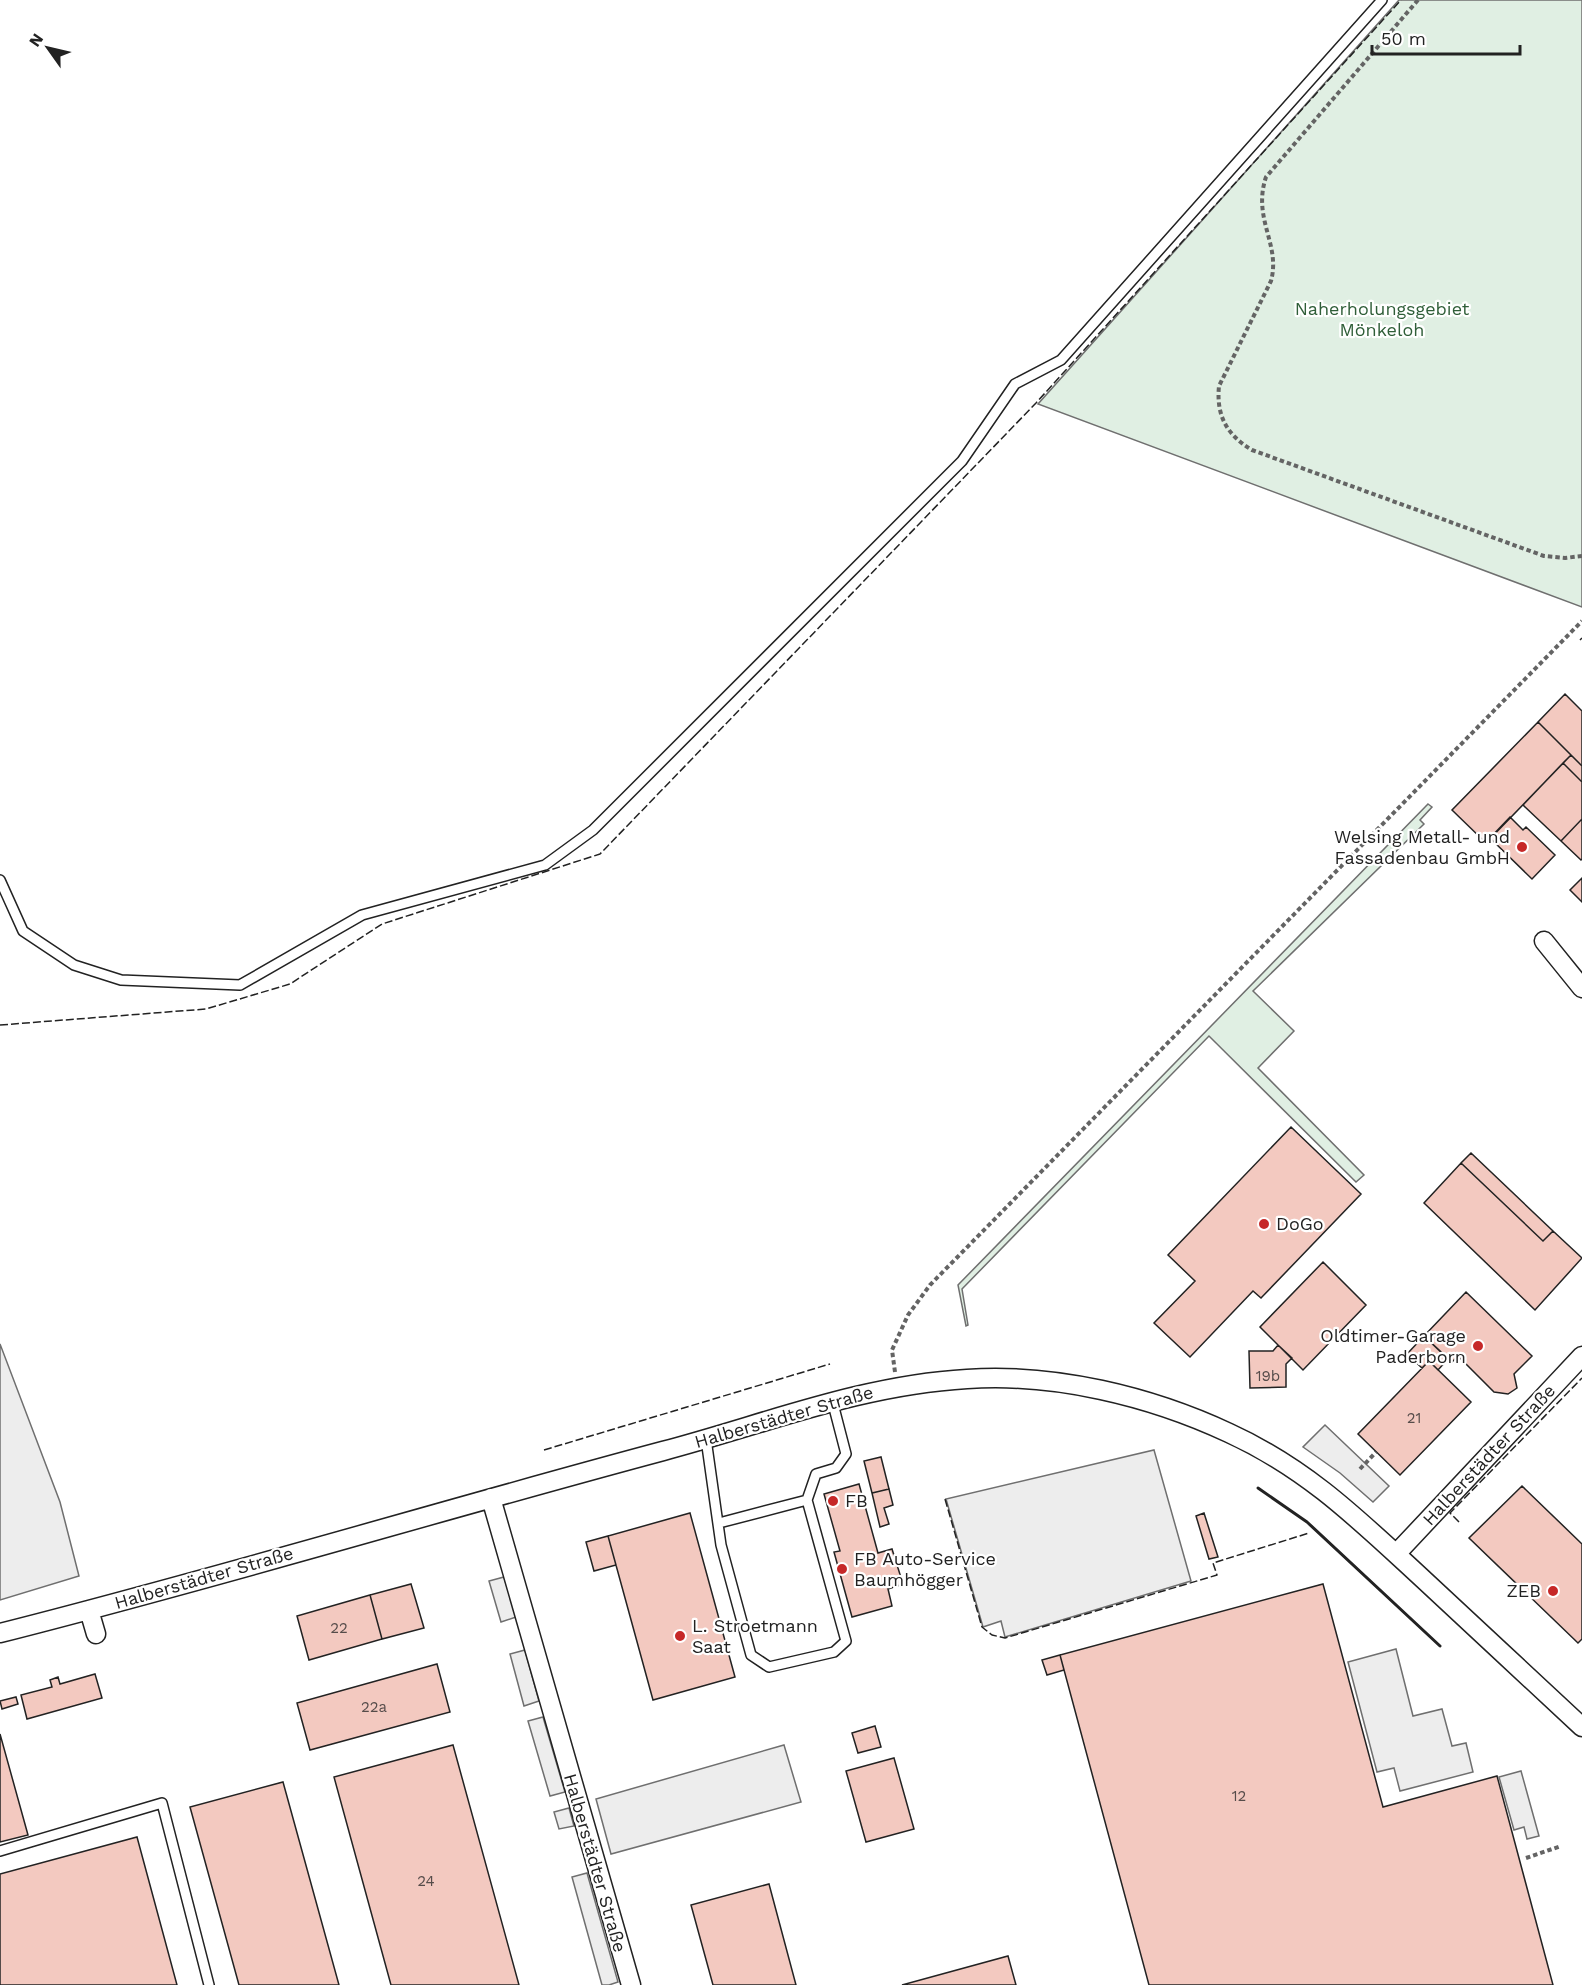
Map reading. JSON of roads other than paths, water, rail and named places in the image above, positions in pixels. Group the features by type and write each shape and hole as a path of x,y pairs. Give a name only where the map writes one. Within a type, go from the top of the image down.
{"street":[{"path":"1544,941 1582,988"},
{"name":"Halberstädter Straße","path":"1396,1554 1582,1356"},
{"name":"Halberstädter Straße","path":"0,1633 706,1439 832,1400 898,1386 1000,1378 1096,1390 1161,1406 1233,1434 1304,1475 1353,1512 1582,1727"},
{"name":"Halberstädter Straße","path":"491,1498 631,1985"},
{"name":"Halberstädter Straße","path":"89,1610 96,1634"}],"lane":[{"path":"0,880 23,931 74,965 122,980 240,985 362,915 545,865 593,830 962,461 1015,384 1061,360 1382,0"},
{"path":"706,1439 721,1545 751,1655 769,1667 834,1652 846,1641 807,1500 816,1474 836,1468 846,1454 832,1400"},
{"path":"719,1523 807,1500"},
{"path":"0,1851 162,1803 210,1985"}],"place":[{"name":"Welsing Metall- und Fassadenbau GmbH","path":"1522,847"},
{"name":"DoGo","path":"1264,1224"},
{"name":"Oldtimer-Garage Paderborn","path":"1478,1346"},
{"name":"FB","path":"833,1501"},
{"name":"FB Auto-Service Baumhögger","path":"842,1569"},
{"name":"ZEB","path":"1553,1591"},
{"name":"L. Stroetmann Saat","path":"680,1636"}],"park label":[{"name":"Naherholungsgebiet Mönkeloh","path":"1382,319"}]}
